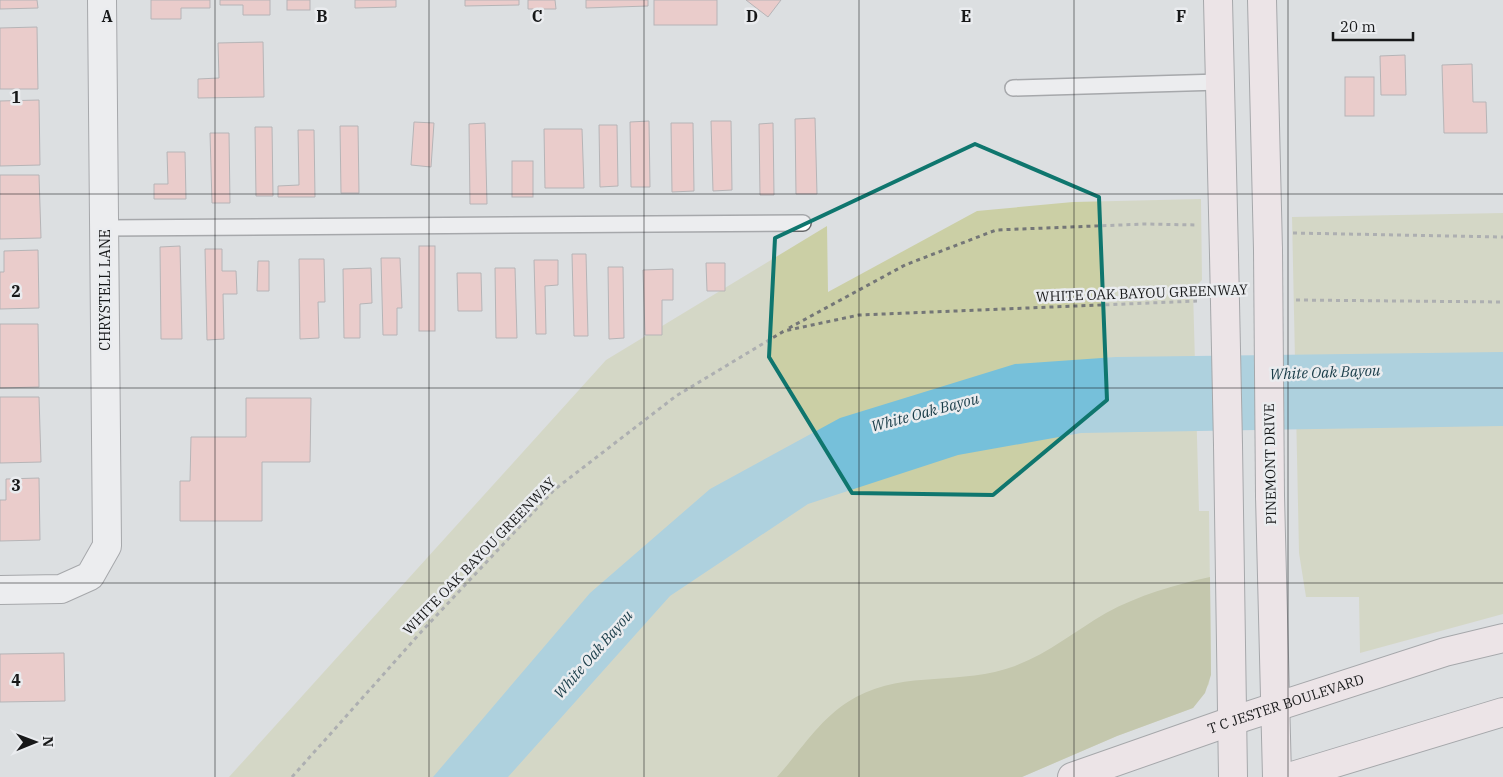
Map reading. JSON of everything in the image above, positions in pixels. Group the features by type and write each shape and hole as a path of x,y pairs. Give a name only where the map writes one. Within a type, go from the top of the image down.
{"main road":[{"path":"1218,0 1230,496 1234,777"},
{"name":"PINEMONT DRIVE","path":"1262,0 1268,250 1270,496 1278,777"},
{"name":"T C JESTER BOULEVARD","path":"1072,777 1232,721 1275,709 1445,652 1503,638"},
{"path":"1290,777 1503,712"}],"street":[{"name":"CHRYSTELL LANE","path":"0,590 61,589 90,576 107,546 102,0"}],"lane":[{"path":"1013,88 1220,82"},
{"path":"104,228 803,223"}],"path":[{"name":"WHITE OAK BAYOU GREENWAY","path":"292,777 422,630 554,490 676,396 784,331 905,265 996,230 1145,224 1200,225"},
{"path":"1290,233 1503,237"},
{"path":"1286,300 1503,302"},
{"name":"WHITE OAK BAYOU GREENWAY","path":"784,331 859,315 1198,301"}],"highlighted area":[{"path":"975,144 1099,197 1107,400 993,495 852,493 769,357 775,238"}],"green space":[{"path":"1201,199 1202,280 1193,289 1199,511 1209,511 1211,665 1209,684 1193,708 1117,736 1022,777 229,777 606,360 827,226 828,292 977,211 1073,202"},
{"path":"1503,213 1503,614 1360,653 1359,597 1306,597 1299,553 1292,217"},
{"path":"1210,577 1211,675 1205,693 1193,708 1117,736 1022,777 777,777 822,723 856,697 875,689 895,684 995,672 1015,666 1051,648 1106,613 1131,601 1183,583"}],"water":[{"name":"White Oak Bayou","path":"1503,352 1503,426 1081,433 958,455 808,504 670,596 508,777 433,777 590,593 710,489 840,418 1015,364 1116,357"}],"building":[{"path":"0,0 37,0 38,8 0,9"},
{"path":"151,0 210,0 210,8 181,8 181,19 151,19"},
{"path":"220,0 270,0 270,15 243,15 243,5 220,5"},
{"path":"287,0 310,0 310,10 287,10"},
{"path":"355,0 396,0 396,7 355,8"},
{"path":"465,0 519,0 519,5 465,6"},
{"path":"528,0 555,0 556,9 528,9"},
{"path":"586,0 648,0 648,6 586,8"},
{"path":"654,0 717,0 717,25 654,25"},
{"path":"746,0 781,0 768,17"},
{"path":"37,27 38,89 0,89 0,28"},
{"path":"263,42 264,97 198,98 198,79 219,78 218,43"},
{"path":"1405,55 1406,95 1381,95 1380,56"},
{"path":"1472,64 1473,102 1486,102 1487,133 1444,133 1442,65"},
{"path":"1345,77 1374,77 1374,116 1345,116"},
{"path":"39,100 40,165 0,166 0,101"},
{"path":"815,118 817,194 796,194 795,119"},
{"path":"649,121 650,187 631,187 630,122"},
{"path":"711,121 731,121 732,190 713,191"},
{"path":"414,122 434,123 431,167 411,165"},
{"path":"485,123 487,204 470,204 469,124"},
{"path":"671,123 693,123 694,191 672,192"},
{"path":"773,123 774,195 760,195 759,124"},
{"path":"599,125 617,125 618,186 600,187"},
{"path":"340,126 358,126 359,193 341,193"},
{"path":"255,127 272,127 273,196 256,196"},
{"path":"544,129 582,129 584,188 545,188"},
{"path":"298,130 314,130 315,197 278,197 278,186 299,185"},
{"path":"210,133 229,133 230,203 212,203"},
{"path":"167,152 185,152 186,199 154,199 154,184 168,184"},
{"path":"512,161 533,161 533,197 512,197"},
{"path":"0,175 39,175 41,238 0,239"},
{"path":"180,246 182,339 161,339 160,247"},
{"path":"419,246 435,246 435,331 419,331"},
{"path":"205,249 222,249 222,271 236,271 237,294 223,294 224,339 207,340"},
{"path":"38,250 39,308 0,309 0,272 4,272 4,251"},
{"path":"572,254 586,254 588,336 574,336"},
{"path":"381,258 400,258 402,308 397,308 397,335 383,335"},
{"path":"299,259 324,259 325,302 318,302 319,338 300,339"},
{"path":"534,260 558,260 558,285 545,286 546,334 536,334"},
{"path":"258,261 269,261 269,291 257,291"},
{"path":"706,263 725,263 725,291 707,291"},
{"path":"608,267 623,267 624,338 609,339"},
{"path":"371,268 372,303 360,304 360,338 344,338 343,269"},
{"path":"495,268 515,268 517,338 496,338"},
{"path":"673,269 673,300 662,300 662,335 645,335 643,270"},
{"path":"457,273 481,273 482,311 458,311"},
{"path":"0,324 38,324 39,387 0,388"},
{"path":"0,397 39,397 41,462 0,463"},
{"path":"246,398 311,398 310,462 262,462 262,521 180,521 180,481 190,481 191,437 246,437"},
{"path":"39,478 40,540 0,541 0,500 6,500 6,479"},
{"path":"64,653 65,701 0,702 0,654"}]}
